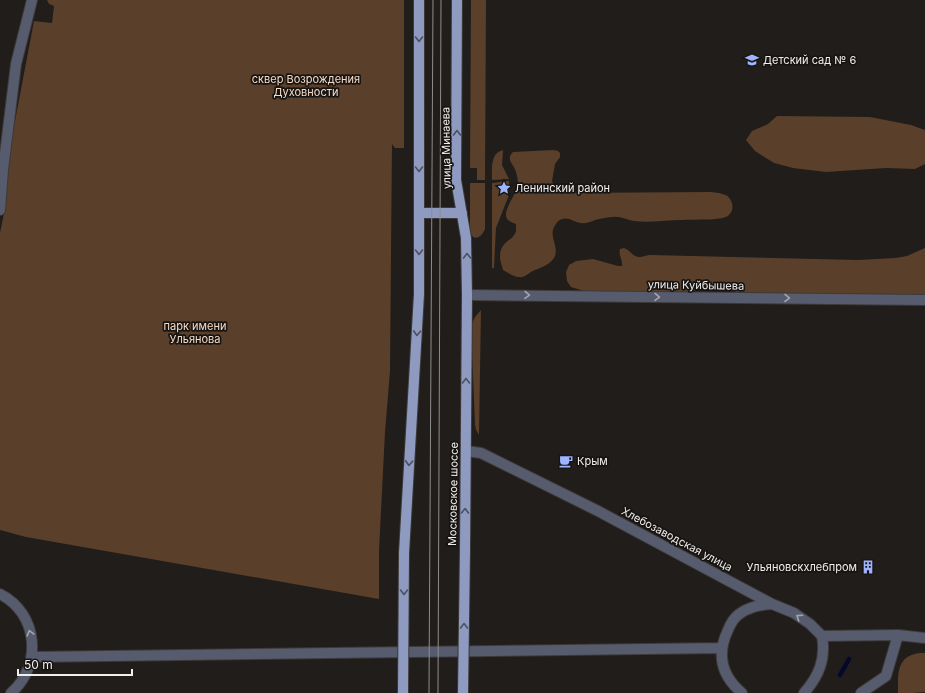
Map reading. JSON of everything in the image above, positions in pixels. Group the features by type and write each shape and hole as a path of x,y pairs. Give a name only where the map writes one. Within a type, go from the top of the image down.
{"main road":[{"path":"403,693 404,553 419,294 419,0"},
{"name":"улица Минаева","path":"457,0 456,180 466,238 467,295"},
{"path":"419,213 462,213"},
{"name":"Московское шоссе","path":"463,693 467,295"}],"street":[{"path":"0,210 16,64 32,0"},
{"name":"улица Куйбышева","path":"467,295 488,294 925,300"},
{"name":"Хлебозаводская улица","path":"466,451 481,453 591,507 772,604 794,613 810,624 822,636"},
{"path":"0,594 7,597 19,609 28,623 32,640 32,657 27,673 18,687 11,693"},
{"path":"742,693 726,674 721,659 725,636 730,625 737,616 749,608 772,604"},
{"path":"861,693 886,676 898,635"},
{"path":"804,693 815,679 820,668 824,646 822,636 898,635 925,638"},
{"path":"32,657 722,648"}],"green space":[{"name":"парк имени Ульянова","path":"47,0 404,0 404,148 395,148 392,144 390,371 385,432 379,551 379,599 26,537 0,530 0,233 6,203 7,170 11,142 34,21 52,23 54,6 49,4"},
{"path":"471,0 486,0 485,180 477,180 477,168 470,168"},
{"path":"777,116 870,117 911,125 925,130 925,164 915,169 886,168 826,172 793,168 774,163 755,151 746,140 752,131 768,124"},
{"path":"503,150 502,165 509,179 492,180 492,166 494,158 496,154"},
{"path":"553,150 560,153 560,157 555,164 552,181 556,188 565,193 711,192 729,197 732,204 732,210 728,216 724,218 713,219 646,222 616,217 582,223 562,219 556,223 553,232 556,252 553,259 546,265 525,276 521,277 511,275 503,270 500,257 502,247 516,231 516,224 509,221 506,216 506,212 518,184 516,172 510,157 513,152"},
{"path":"509,181 509,195 496,228 494,268 492,268 492,183"},
{"path":"470,183 485,183 485,229 478,238 473,237 470,231"},
{"path":"624,248 635,256 639,257 650,255 858,260 907,256 925,248 925,295 743,293 716,287 707,287 676,294 604,293 584,291 571,287 567,281 566,272 569,265 576,261 593,259 622,266 620,249"},
{"path":"481,310 479,435 475,425 471,326 475,317"},
{"path":"925,653 925,692 898,693 898,679 902,662 912,655"}],"waterway":[{"path":"840,675 849,659"}],"tram line":[{"path":"429,693 433,0"},
{"path":"438,693 441,0"}],"place":[{"name":"Детский сад № 6","path":"752,60"},
{"name":"Ленинский район","path":"504,188"},
{"name":"Крым","path":"566,461"},
{"name":"Ульяновскхлебпром","path":"868,567"}],"park label":[{"name":"сквер Возрождения Духовности","path":"306,85"}]}
